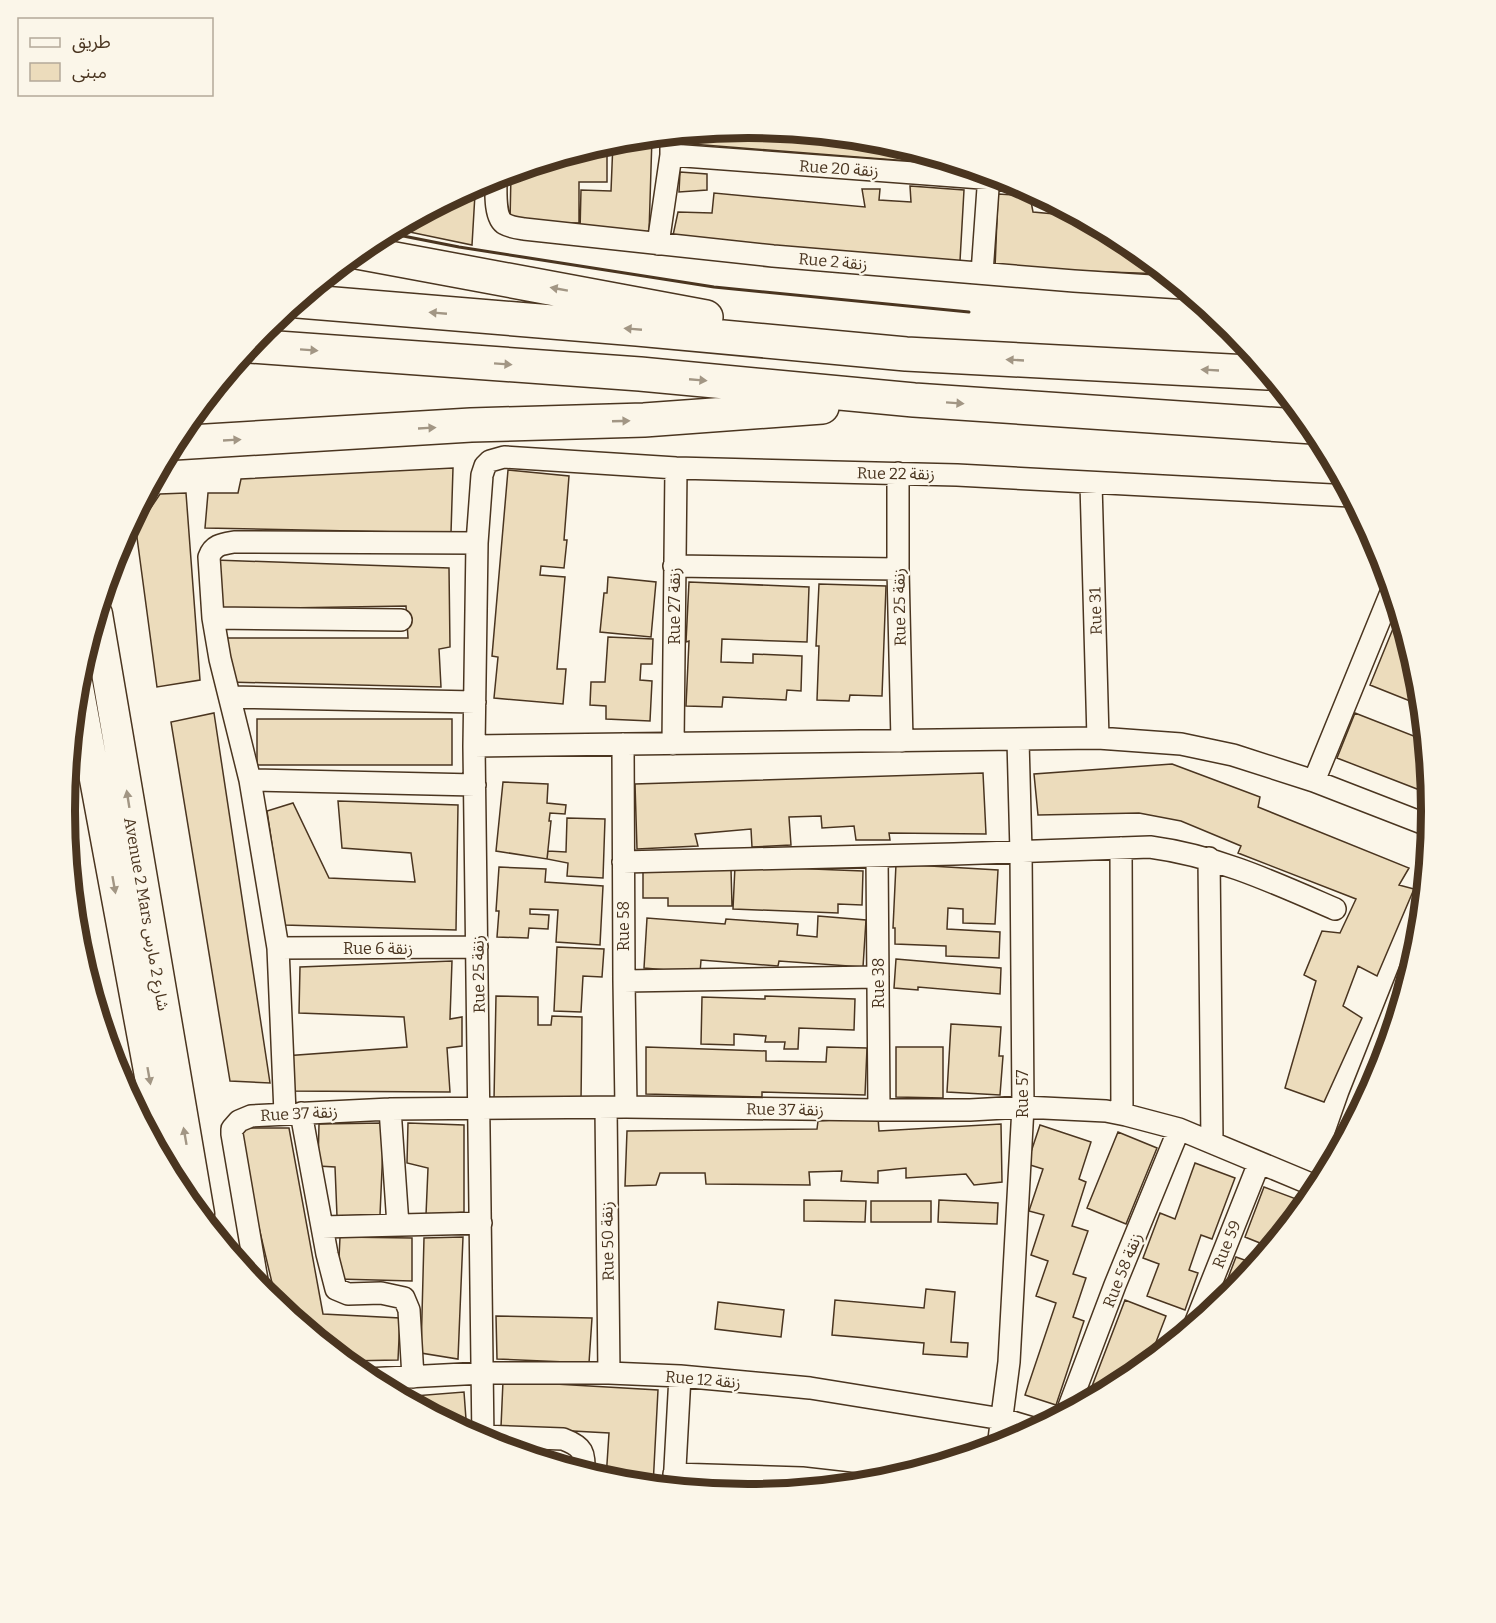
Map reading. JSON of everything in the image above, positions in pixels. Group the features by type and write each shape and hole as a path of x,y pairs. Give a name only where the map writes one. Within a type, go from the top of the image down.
{"highway":[{"path":"371,255 906,354"},
{"path":"309,302 906,354 1259,373"},
{"path":"262,347 640,374 914,400 1299,426"},
{"path":"182,448 471,425 644,420 914,400"}],"main road":[{"name":"Avenue 2 Mars شارع 2 مارس","path":"100,631 196,1196"},
{"name":"Avenue 2 Mars شارع 2 مارس","path":"83,713 162,1143"}],"street":[{"name":"Rue 20 زنقة","path":"671,145 964,174"},
{"path":"658,244 671,145"},
{"path":"982,273 994,185"},
{"name":"Rue 2 زنقة","path":"496,188 499,219 506,225 524,229 658,244 1169,287"},
{"name":"Rue 22 زنقة","path":"479,506 485,466 490,461 504,457 676,468 957,475 1342,496"},
{"name":"Rue 27 زنقة","path":"673,744 676,468"},
{"name":"Rue 25 زنقة","path":"898,473 902,741"},
{"name":"Rue 31","path":"1091,483 1098,738"},
{"name":"Rue 25 زنقة","path":"479,506 474,746 483,1430"},
{"path":"412,1377 409,1311 404,1298 381,1293 348,1294 336,1289 293,1113 278,948 250,780 220,660 213,618 209,558 214,548 234,542 477,543"},
{"path":"674,566 898,569"},
{"path":"1314,781 1387,602"},
{"path":"213,618 400,620"},
{"path":"230,697 475,702"},
{"path":"474,746 1098,738 1181,744 1233,755 1314,781 1421,822"},
{"name":"Rue 57","path":"1000,1435 1009,1362 1023,1107 1018,740"},
{"name":"Rue 58","path":"616,1108 624,981 623,744"},
{"path":"250,780 475,785"},
{"path":"623,862 1150,847 1209,858 1269,880 1335,909"},
{"path":"1121,848 1122,1114"},
{"name":"Rue 38","path":"877,856 879,1110"},
{"path":"1209,858 1212,1142"},
{"name":"Rue 6 زنقة","path":"278,948 477,947"},
{"path":"624,981 878,977"},
{"name":"Rue 37 زنقة","path":"255,1269 232,1129 239,1121 251,1116 390,1109 970,1110 1023,1107 1106,1111 1179,1129 1309,1183"},
{"name":"Rue 50 زنقة","path":"609,1373 616,1108"},
{"path":"390,1109 398,1225"},
{"name":"Rue 58 زنقة","path":"1070,1402 1179,1129"},
{"name":"Rue 59","path":"1203,1307 1259,1163"},
{"path":"322,1227 481,1223"},
{"name":"Rue 12 زنقة","path":"386,1378 483,1373 609,1373 680,1376 810,1388 1002,1419 1023,1425"},
{"path":"674,1480 680,1376"},
{"path":"507,1439 564,1440 574,1443 582,1449 584,1464"},
{"path":"680,1481 802,1478 820,1480"}],"building":[{"path":"748,138 792,140 879,151 927,162 679,143"},
{"path":"652,145 649,233 580,231 581,190 611,191 613,152"},
{"path":"607,153 607,182 579,182 579,223 510,222 511,182 574,161"},
{"path":"680,172 707,174 707,190 679,192"},
{"path":"910,186 964,190 960,261 672,240 678,212 712,213 714,193 865,207 862,189 880,189 879,200 911,202"},
{"path":"998,194 1018,195 1031,201 1033,212 1058,214 1122,252 1152,274 995,268"},
{"path":"475,197 472,245 408,232"},
{"path":"453,468 451,533 205,528 208,493 238,493 241,479"},
{"path":"508,470 569,476 564,568 541,566 540,575 565,577 557,669 566,669 563,704 494,698 498,657 492,656"},
{"path":"186,493 200,680 157,687 136,531 160,494"},
{"path":"215,560 449,568 450,647 439,649 441,687 228,682 226,638 408,638 406,606 217,609"},
{"path":"608,577 656,582 651,637 600,632"},
{"path":"689,582 809,587 807,642 722,639 721,662 753,663 753,654 802,656 801,691 787,690 786,700 723,697 722,707 686,706"},
{"path":"819,584 886,586 882,696 850,695 849,701 817,700 819,646 816,646"},
{"path":"1394,625 1408,680 1410,701 1370,685"},
{"path":"608,637 653,639 652,664 641,664 640,680 652,681 650,721 606,719 606,706 590,705 591,682 605,682"},
{"path":"214,713 270,1083 230,1081 171,722"},
{"path":"1355,713 1417,737 1421,790 1337,758"},
{"path":"257,719 452,719 452,765 257,765"},
{"path":"1172,764 1260,797 1258,807 1409,868 1399,885 1414,889 1377,976 1358,966 1343,1006 1362,1018 1324,1102 1285,1088 1316,981 1304,975 1322,931 1340,933 1356,899 1238,853 1241,846 1181,821 1139,813 1038,815 1034,774"},
{"path":"983,773 986,834 889,833 890,840 856,840 854,826 822,828 821,816 789,817 791,845 752,847 751,829 695,834 698,846 637,849 635,784"},
{"path":"503,782 548,784 547,803 566,805 565,814 550,813 547,859 496,851"},
{"path":"338,801 458,805 456,930 284,925 267,811 293,803 329,878 415,882 411,853 342,848"},
{"path":"567,818 605,819 603,878 567,876 568,863 547,859 548,851 566,852"},
{"path":"896,864 998,870 995,924 963,923 963,909 948,908 947,929 1000,932 999,958 946,956 946,946 895,944 895,928 893,928"},
{"path":"735,866 863,871 862,905 838,904 838,913 733,909"},
{"path":"499,867 546,869 545,882 603,886 600,945 556,942 558,910 530,909 530,914 549,915 548,929 529,928 528,938 497,937"},
{"path":"643,869 731,869 732,906 668,906 668,898 643,898"},
{"path":"818,916 866,920 863,967 779,961 778,966 701,960 700,973 644,968 647,918 725,924 726,919 798,924 797,935 817,937"},
{"path":"557,947 604,949 602,977 583,976 581,1012 554,1011"},
{"path":"896,959 1001,968 1000,994 918,987 918,990 894,988"},
{"path":"452,961 450,1019 462,1017 462,1046 447,1048 450,1092 285,1091 284,1056 407,1047 404,1017 299,1013 300,967"},
{"path":"496,996 538,997 538,1025 551,1025 552,1016 582,1017 581,1102 494,1100"},
{"path":"765,996 855,999 854,1030 799,1028 798,1049 784,1049 785,1042 765,1042 766,1036 734,1034 734,1045 701,1044 702,997 765,999"},
{"path":"951,1024 1001,1027 999,1056 1003,1056 1000,1095 947,1092"},
{"path":"646,1047 766,1051 766,1061 826,1062 827,1047 867,1048 865,1095 762,1092 762,1097 646,1094"},
{"path":"896,1047 943,1047 943,1098 896,1097"},
{"path":"878,1117 879,1131 1001,1124 1002,1182 974,1185 966,1174 906,1178 906,1168 878,1171 878,1183 841,1181 842,1171 809,1172 810,1185 706,1184 705,1173 660,1173 656,1185 625,1186 627,1131 817,1129 818,1121"},
{"path":"384,1123 380,1215 337,1216 335,1167 318,1166 319,1124"},
{"path":"408,1123 464,1125 464,1212 426,1215 428,1168 407,1163"},
{"path":"1040,1125 1091,1142 1079,1179 1086,1182 1072,1226 1088,1231 1073,1274 1086,1278 1073,1317 1084,1321 1056,1405 1025,1395 1056,1303 1036,1296 1048,1261 1031,1255 1044,1215 1029,1211 1043,1169 1027,1164"},
{"path":"244,1128 289,1128 323,1314 400,1318 398,1360 360,1361 304,1317 273,1288 239,1143"},
{"path":"1118,1132 1157,1148 1126,1224 1087,1208"},
{"path":"1195,1163 1235,1178 1212,1239 1201,1235 1189,1270 1198,1273 1185,1310 1147,1296 1159,1264 1143,1258 1160,1213 1175,1219"},
{"path":"1264,1187 1298,1199 1263,1244 1245,1237"},
{"path":"804,1200 866,1201 865,1222 804,1221"},
{"path":"939,1200 998,1203 997,1224 938,1222"},
{"path":"871,1201 931,1201 931,1222 871,1222"},
{"path":"340,1237 412,1238 412,1281 338,1279"},
{"path":"463,1237 458,1359 421,1353 424,1238"},
{"path":"1236,1257 1248,1261 1225,1286"},
{"path":"926,1289 955,1292 951,1342 968,1343 967,1357 923,1354 924,1343 832,1335 835,1300 924,1308"},
{"path":"1125,1300 1166,1316 1154,1348 1091,1390"},
{"path":"718,1302 784,1310 781,1337 715,1329"},
{"path":"496,1316 592,1318 589,1363 497,1359"},
{"path":"503,1381 658,1390 653,1478 607,1470 609,1433 501,1427"},
{"path":"464,1392 466,1422 450,1415 415,1396"}],"wall":[{"path":"401,236 459,247 714,287 969,312"}]}
